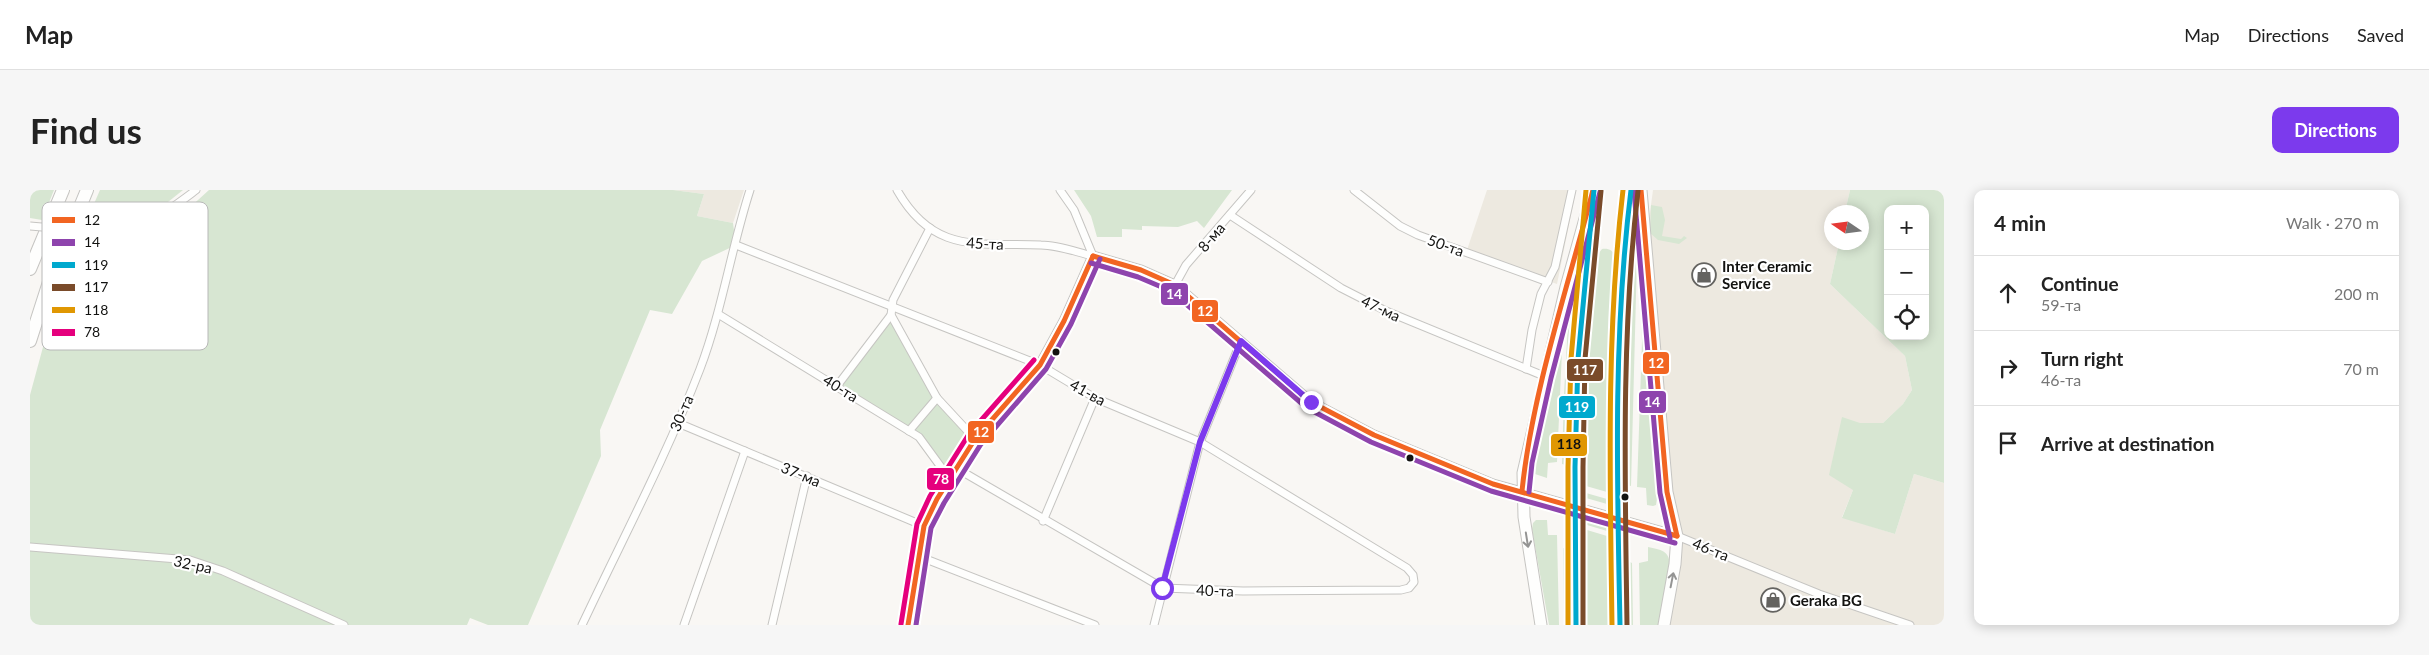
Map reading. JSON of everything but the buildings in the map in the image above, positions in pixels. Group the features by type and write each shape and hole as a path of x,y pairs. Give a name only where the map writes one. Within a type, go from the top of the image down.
{"highway":[{"path":"57,202 62,190"},
{"path":"82,202 87,190"},
{"path":"30,269 42,239"},
{"path":"30,342 42,304"}],"main road":[{"path":"1541,625 1522,491 1525,462 1544,376 1594,190"},
{"path":"1576,625 1575,468 1578,359 1594,190"},
{"path":"1620,625 1617,410 1619,325 1630,190"},
{"path":"1641,190 1667,492 1677,536 1675,564 1664,625"}],"street":[{"path":"180,202 196,190"},
{"name":"30-та","path":"582,625 678,423 700,368 718,314 736,245 738,228 750,190"},
{"name":"45-та","path":"897,190 906,206 930,228 951,240 985,244 1043,244 1093,256"},
{"path":"908,625 924,526 949,478 975,439 1040,365 1064,321 1093,256 1074,210 1060,190"},
{"name":"8-ма","path":"1175,286 1186,265 1251,190"},
{"name":"50-та","path":"1354,190 1400,226 1418,235 1548,282"},
{"path":"1526,369 1532,330 1541,294 1555,267 1572,190"},
{"name":"47-ма","path":"1230,215 1341,288 1386,311 1544,376"},
{"path":"930,228 891,307 891,315 937,398 975,439"},
{"name":"41-ва","path":"736,245 1040,365 1095,398 1200,442 1408,568 1413,575 1414,582"},
{"name":"46-та","path":"1093,256 1141,270 1175,286 1311,402 1374,435 1493,484 1677,536 1819,594 1910,625"},
{"name":"40-та","path":"718,314 919,437 949,478"},
{"path":"837,386 891,315"},
{"path":"1154,625 1200,442 1241,341"},
{"path":"909,431 937,398"},
{"path":"1043,521 1095,398"},
{"name":"37-ма","path":"678,423 924,526"},
{"path":"684,625 745,451"},
{"name":"40-та","path":"956,468 1043,521 1162,588 1243,591 1402,590 1409,588 1414,582"},
{"path":"772,625 807,476"},
{"name":"32-ра","path":"30,547 190,560 224,571 344,625"},
{"path":"918,556 1095,625"}],"shaded area":[{"path":"673,190 744,190 733,223 697,216 704,194"},
{"path":"1487,190 1576,190 1557,284 1466,253"},
{"path":"1653,190 1850,190 1847,205 1824,205 1824,250 1837,250 1830,284 1884,336 1884,340 1888,340 1905,356 1912,390 1903,404 1883,423 1860,423 1853,490 1842,517 1895,534 1914,474 1944,483 1944,625 1664,625 1675,564 1646,242"}],"green space":[{"path":"30,190 54,190 49,202 42,202 42,220 30,218"},
{"path":"100,190 183,190 168,202 95,202"},
{"path":"209,190 673,190 704,194 697,216 733,223 736,245 702,261 672,314 650,310 600,430 601,456 528,625 488,625 470,618 467,625 30,625 30,395 42,350 208,350 208,202 196,202"},
{"path":"1074,190 1232,190 1204,228 1197,221 1178,227 1142,226 1142,230 1122,229 1122,237 1097,237 1091,216"},
{"path":"1850,190 1944,190 1944,483 1914,474 1895,534 1842,518 1853,490 1829,475 1842,417 1860,423 1883,423 1903,404 1912,390 1905,356 1888,340 1929,340 1929,205 1884,205 1884,336 1830,284 1837,250 1869,250 1869,205 1847,205"},
{"path":"1651,205 1662,207 1665,220 1662,236 1681,239 1684,236 1687,238 1679,244 1658,240 1650,233"},
{"path":"1602,249 1612,251 1616,260 1608,403 1607,492 1586,486 1587,350 1595,258"},
{"path":"1635,257 1637,257 1631,486 1627,485 1628,397"},
{"path":"1640,281 1658,492 1656,505 1653,506 1647,505 1646,488 1637,487 1642,341"},
{"path":"891,315 937,398 975,439 949,478 919,437 837,386"},
{"path":"1570,323 1566,465 1562,464 1564,394 1568,324"},
{"path":"1563,328 1557,462 1548,463 1547,478 1535,474 1532,470 1533,455"},
{"path":"1586,493 1607,499 1607,504 1586,498"},
{"path":"1536,520 1547,520 1548,535 1557,535 1559,625 1549,625 1532,529 1533,523"},
{"path":"1587,520 1607,525 1607,531 1587,525"},
{"path":"1587,530 1607,536 1608,625 1586,625"},
{"path":"1648,547 1664,552 1668,556 1670,565 1660,625 1640,625 1639,563 1648,561"},
{"path":"1563,548 1566,549 1568,625 1564,625"},
{"path":"1628,561 1632,563 1633,625 1629,625"}],"transit line":[{"name":"118","path":"1568,625 1568,467 1571,359 1586,190"},
{"name":"12","path":"1522,491 1527,454 1542,378 1593,190"},
{"name":"119","path":"1576,625 1575,467 1578,359 1594,190"},
{"name":"118","path":"1612,625 1610,407 1614,299 1623,190"},
{"name":"119","path":"1620,625 1617,461 1619,353 1625,244 1631,190"},
{"name":"12","path":"1641,190 1667,492 1677,536"},
{"name":"117","path":"1583,625 1585,359 1601,191"},
{"name":"14","path":"1634,191 1660,493 1670,538"},
{"name":"117","path":"1627,625 1625,408 1629,299 1638,191"},
{"name":"14","path":"1529,492 1532,463 1551,378 1600,192"},
{"name":"12","path":"1093,256 1141,270 1175,285 1311,402 1374,435 1493,484 1677,536"},
{"name":"12","path":"908,625 924,526 937,499 975,439 1040,365 1064,321 1093,256"},
{"name":"14","path":"916,625 931,528 944,503 981,444 1046,369 1071,324 1100,259"},
{"name":"14","path":"1091,263 1138,277 1171,291 1307,408 1371,442 1491,491 1675,543"},
{"name":"78","path":"901,624 917,524 930,496 969,434 1034,360"}],"place":[{"name":"Inter Ceramic Service","path":"1704,275"},
{"name":"Geraka BG","path":"1773,600"}],"route":[{"path":"1162,588 1200,442 1241,341 1311,402"}]}
